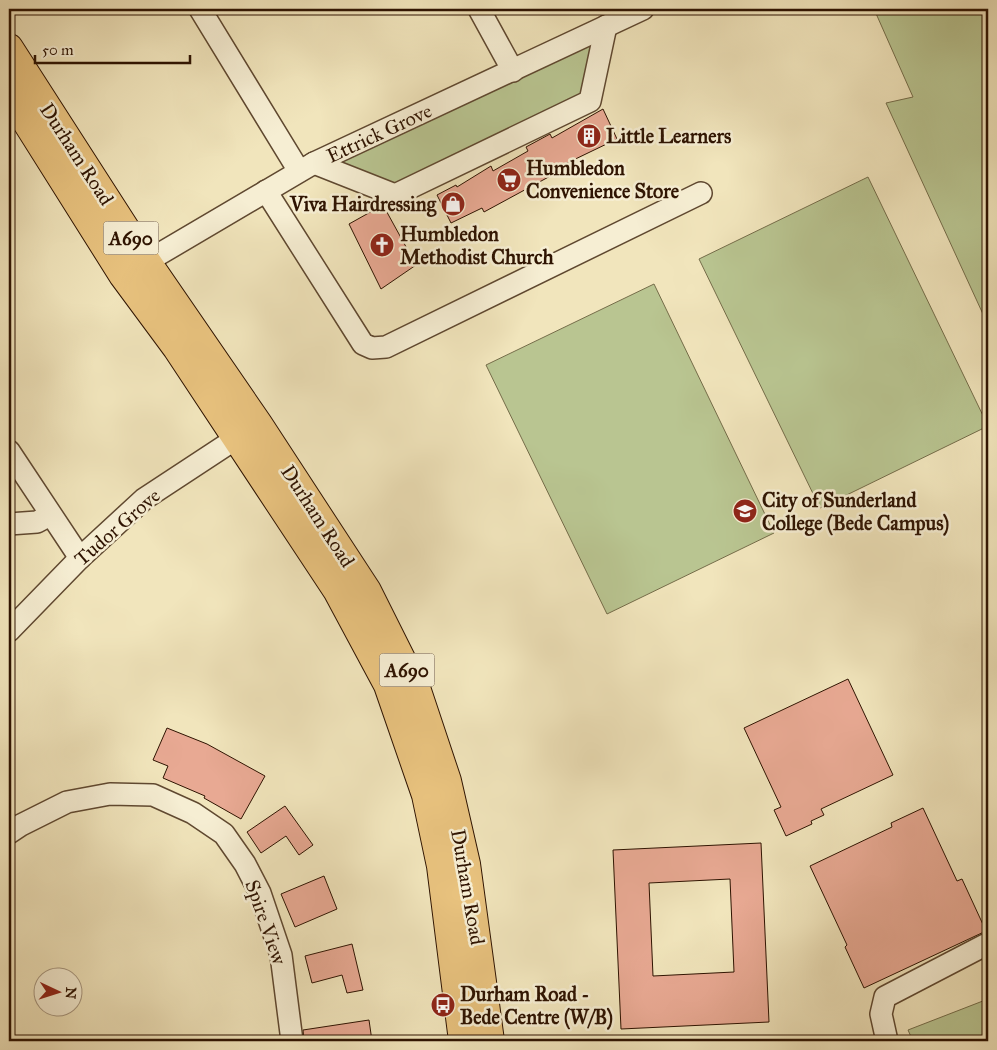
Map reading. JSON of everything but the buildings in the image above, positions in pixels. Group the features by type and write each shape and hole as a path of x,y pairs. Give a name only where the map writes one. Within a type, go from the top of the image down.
{"highway":[{"name":"Durham Road","path":"9,48 146,261 248,431 388,685 426,795 441,866 463,1041"},
{"name":"Durham Road","path":"9,94 123,275 177,348 248,431 367,591 417,691 447,781 466,864 490,1041"}],"street":[{"path":"200,9 306,167 395,195 590,101 606,26"},
{"path":"479,9 513,71"},
{"name":"Ettrick Grove","path":"123,275 306,167 643,9"},
{"path":"266,191 363,344 379,348 386,347 700,193"},
{"name":"Tudor Grove","path":"9,631 80,558 144,499 248,431"},
{"path":"9,451 80,558"},
{"path":"9,524 36,522 50,515"},
{"name":"Spire View","path":"9,833 67,802 110,794 153,795 193,813 224,834 245,864 260,893 281,955 292,1041"},
{"path":"887,1041 882,1014 885,997 985,945"}],"green space":[{"path":"874,9 988,9 988,325 886,103 913,97"},
{"path":"606,26 590,101 395,195 314,163"},
{"path":"868,177 988,426 820,508 699,259"},
{"path":"654,284 774,533 607,614 486,365"},
{"path":"988,999 988,1041 913,1041 908,1030"}],"place":[{"name":"Little Learners","path":"589,136"},
{"name":"Humbledon Convenience Store","path":"509,180"},
{"name":"Viva Hairdressing","path":"453,204"},
{"name":"Humbledon Methodist Church","path":"382,245"},
{"name":"City of Sunderland College (Bede Campus)","path":"745,511"},
{"name":"Durham Road - Bede Centre (W/B)","path":"443,1005"}]}
